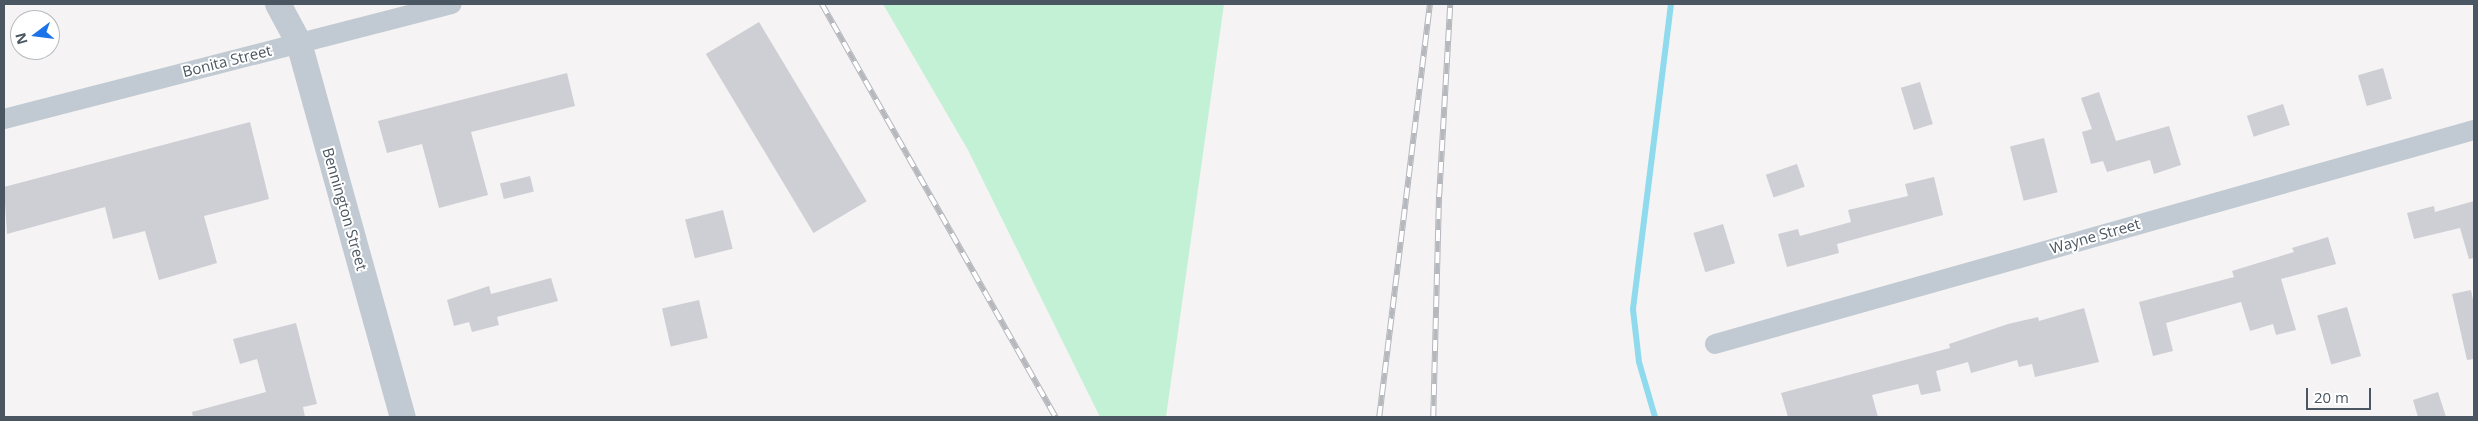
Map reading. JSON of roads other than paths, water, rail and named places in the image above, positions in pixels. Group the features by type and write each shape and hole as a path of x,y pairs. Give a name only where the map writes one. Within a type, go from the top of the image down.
{"street":[{"name":"Bennington Street","path":"278,4 299,43 403,417"},
{"name":"Bonita Street","path":"4,118 451,4"},
{"name":"Wayne Street","path":"1715,344 2474,130"}],"waterway":[{"path":"1655,417 1639,362 1633,309 1671,4"}],"railway":[{"path":"822,4 1056,417"},
{"path":"1379,417 1430,4"},
{"path":"1433,417 1439,195 1450,4"}]}
